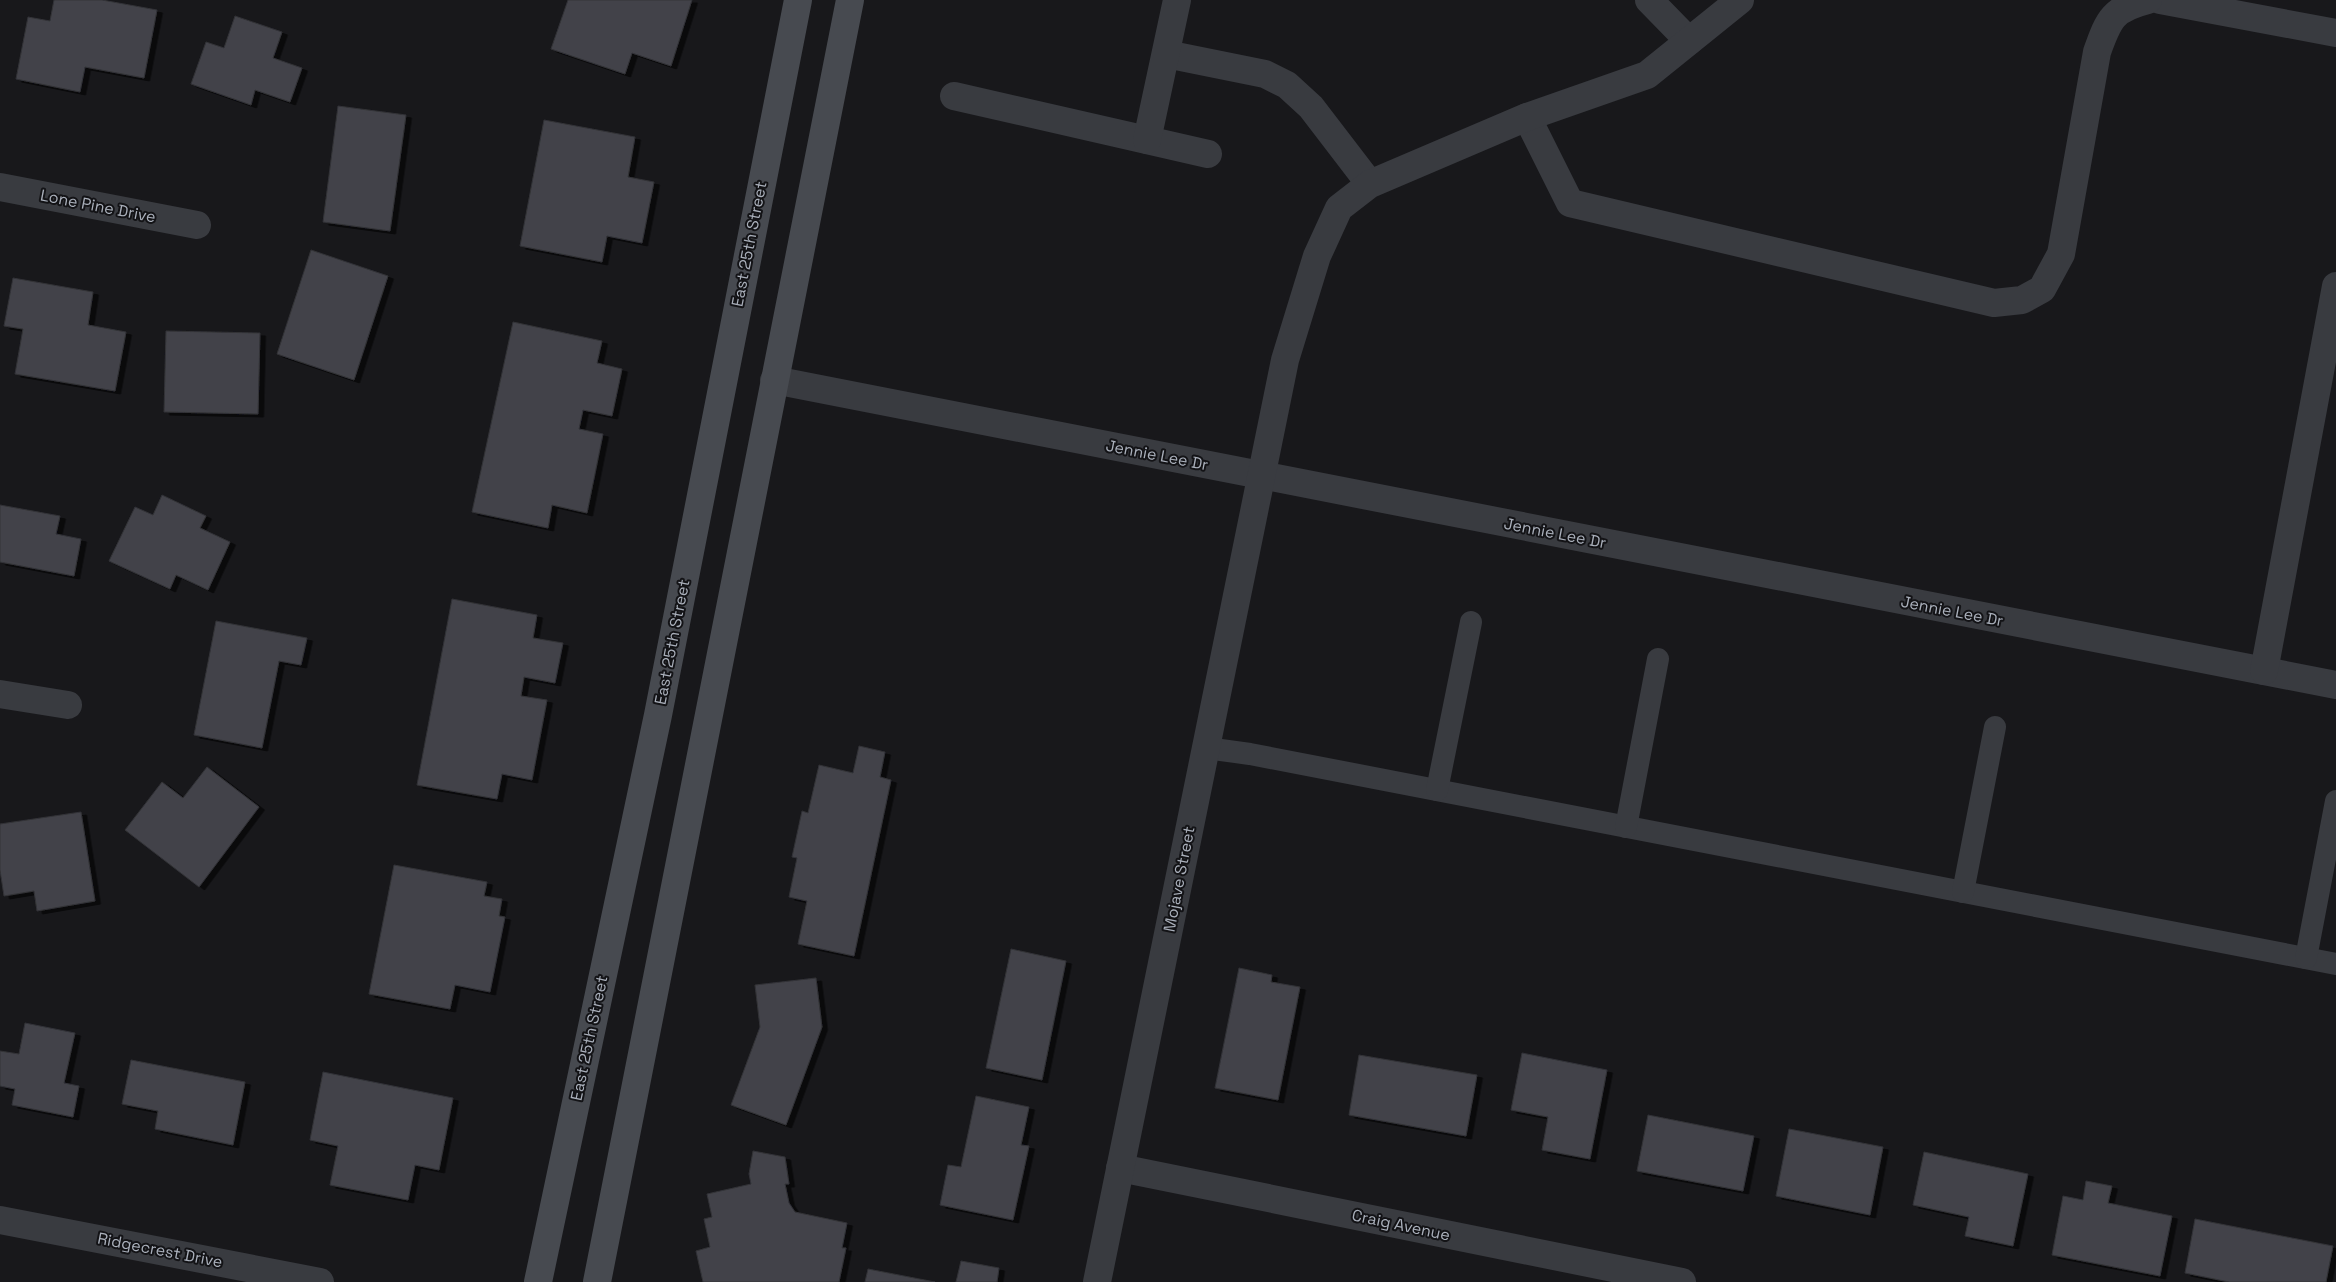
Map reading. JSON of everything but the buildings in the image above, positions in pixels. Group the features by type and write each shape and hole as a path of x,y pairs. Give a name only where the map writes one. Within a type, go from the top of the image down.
{"street":[{"name":"East 25th Street","path":"538,1282 658,715 798,0"},
{"path":"597,1282 850,0"},
{"path":"1147,140 1177,0"},
{"path":"1649,0 1689,41"},
{"name":"Mojave Street","path":"1096,1282 1285,360 1317,256 1339,208 1370,184 1526,118 1647,75 1740,0"},
{"path":"1526,118 1570,203 1994,303 2022,300 2042,289 2061,254 2097,52 2106,25 2126,6 2148,0"},
{"path":"2160,0 2336,33"},
{"path":"1166,54 1265,74 1287,85 1311,106 1370,184"},
{"path":"954,96 1208,154"},
{"name":"Lone Pine Drive","path":"0,187 197,225"},
{"path":"2264,671 2336,286"},
{"name":"Jennie Lee Dr","path":"774,380 2336,685"},
{"path":"0,694 68,705"},
{"name":"Craig Avenue","path":"1120,1168 1682,1282"},
{"name":"Ridgecrest Drive","path":"0,1220 320,1282"}],"lane":[{"path":"1437,790 1471,622"},
{"path":"1626,827 1658,659"},
{"path":"1964,892 1995,727"},
{"path":"1206,748 1437,790 2336,964"},
{"path":"2306,958 2336,801"}]}
